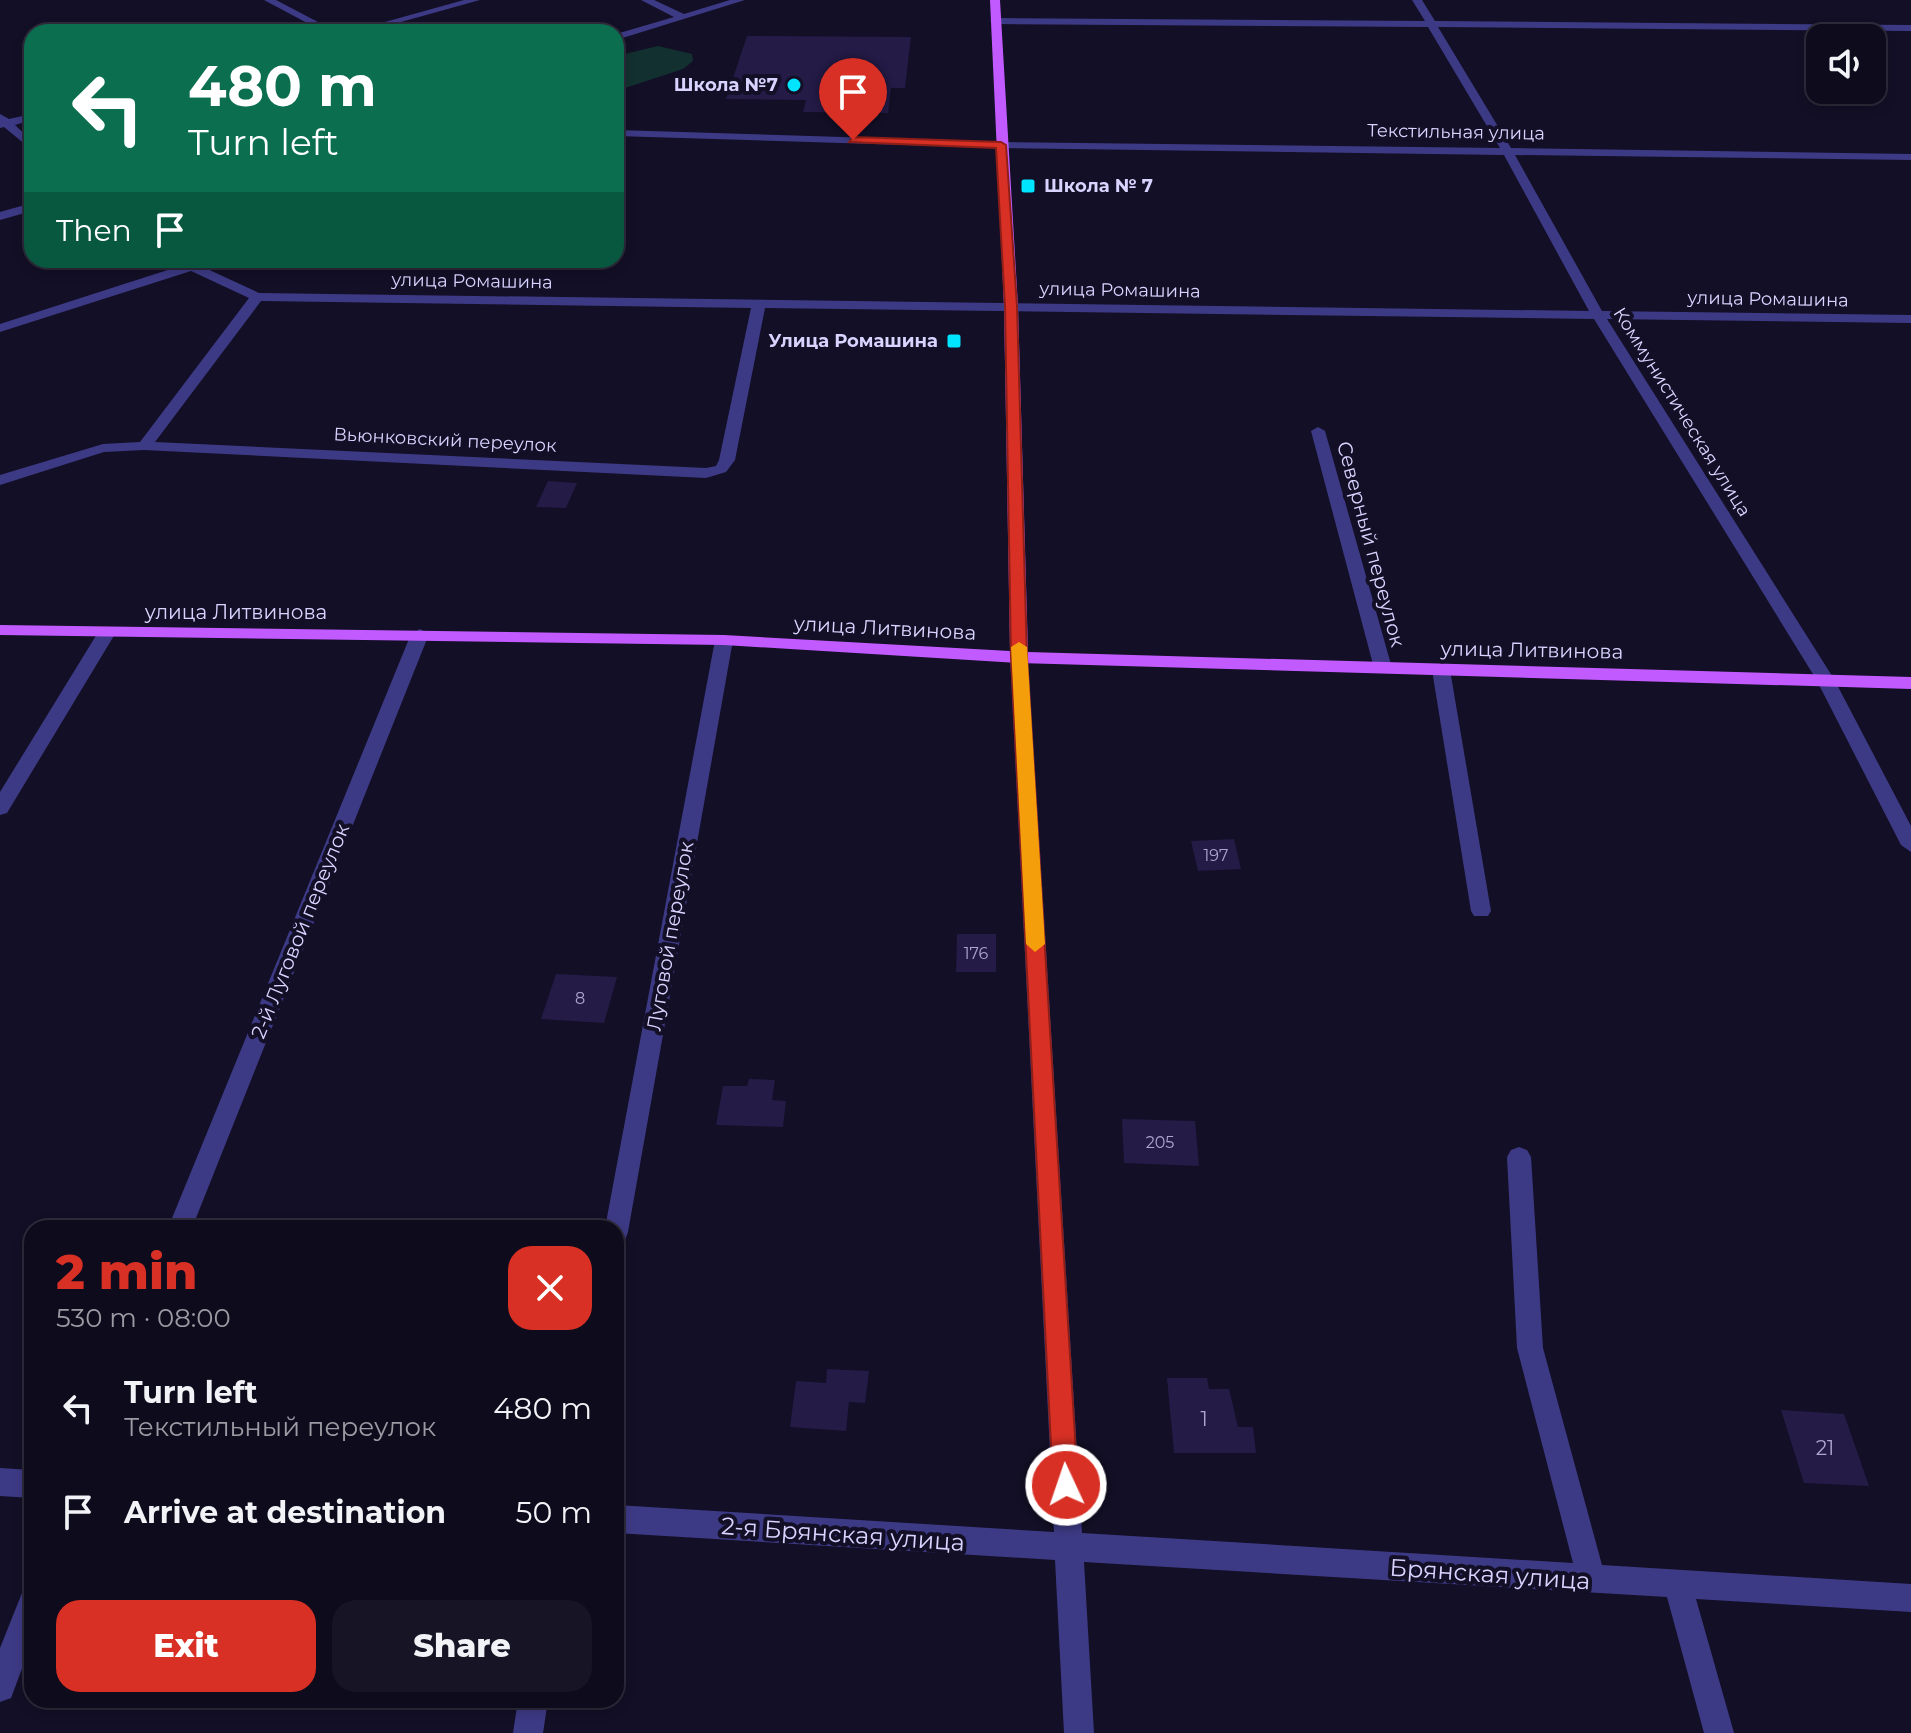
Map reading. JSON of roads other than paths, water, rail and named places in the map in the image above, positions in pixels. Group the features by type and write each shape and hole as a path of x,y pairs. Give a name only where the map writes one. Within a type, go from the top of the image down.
{"main road":[{"path":"995,0 1011,306 1019,657"},
{"name":"улица Литвинова","path":"0,630 106,634 420,634 724,640 1019,657 1911,683"}],"street":[{"path":"269,0 316,24"},
{"path":"384,24 475,0"},
{"path":"646,0 683,17"},
{"path":"624,35 740,0"},
{"name":"Коммунистическая улица","path":"1417,0 1507,151 1598,315 1825,679 1911,845"},
{"path":"995,21 1911,28"},
{"path":"3,122 24,118"},
{"path":"3,122 24,140"},
{"name":"Текстильная улица","path":"624,133 1001,145 1911,157"},
{"path":"0,216 24,209"},
{"path":"0,328 172,268"},
{"name":"улица Ромашина","path":"193,268 257,297 1911,319"},
{"path":"144,446 257,297"},
{"name":"Вьюнковский переулок","path":"0,480 103,448 144,446 706,473 721,469 727,460 759,303"},
{"name":"Северный переулок","path":"1318,431 1383,668"},
{"path":"0,808 106,634"},
{"name":"2-й Луговой переулок","path":"183,1220 420,634"},
{"name":"Луговой переулок","path":"618,1220 724,640"},
{"path":"1019,657 1079,1733"},
{"path":"1441,670 1481,911"},
{"path":"1519,1157 1530,1348 1592,1581"},
{"path":"0,1482 24,1484"},
{"name":"2-я Брянская улица","path":"624,1520 1069,1548"},
{"name":"Брянская улица","path":"1069,1548 1911,1598"},
{"path":"1678,1586 1719,1733"},
{"path":"0,1687 24,1624"},
{"path":"528,1733 532,1708"}],"place":[{"name":"Школа №7","path":"794,85"},
{"name":"Школа № 7","path":"1028,186"},
{"name":"Улица Ромашина","path":"954,341"}]}
